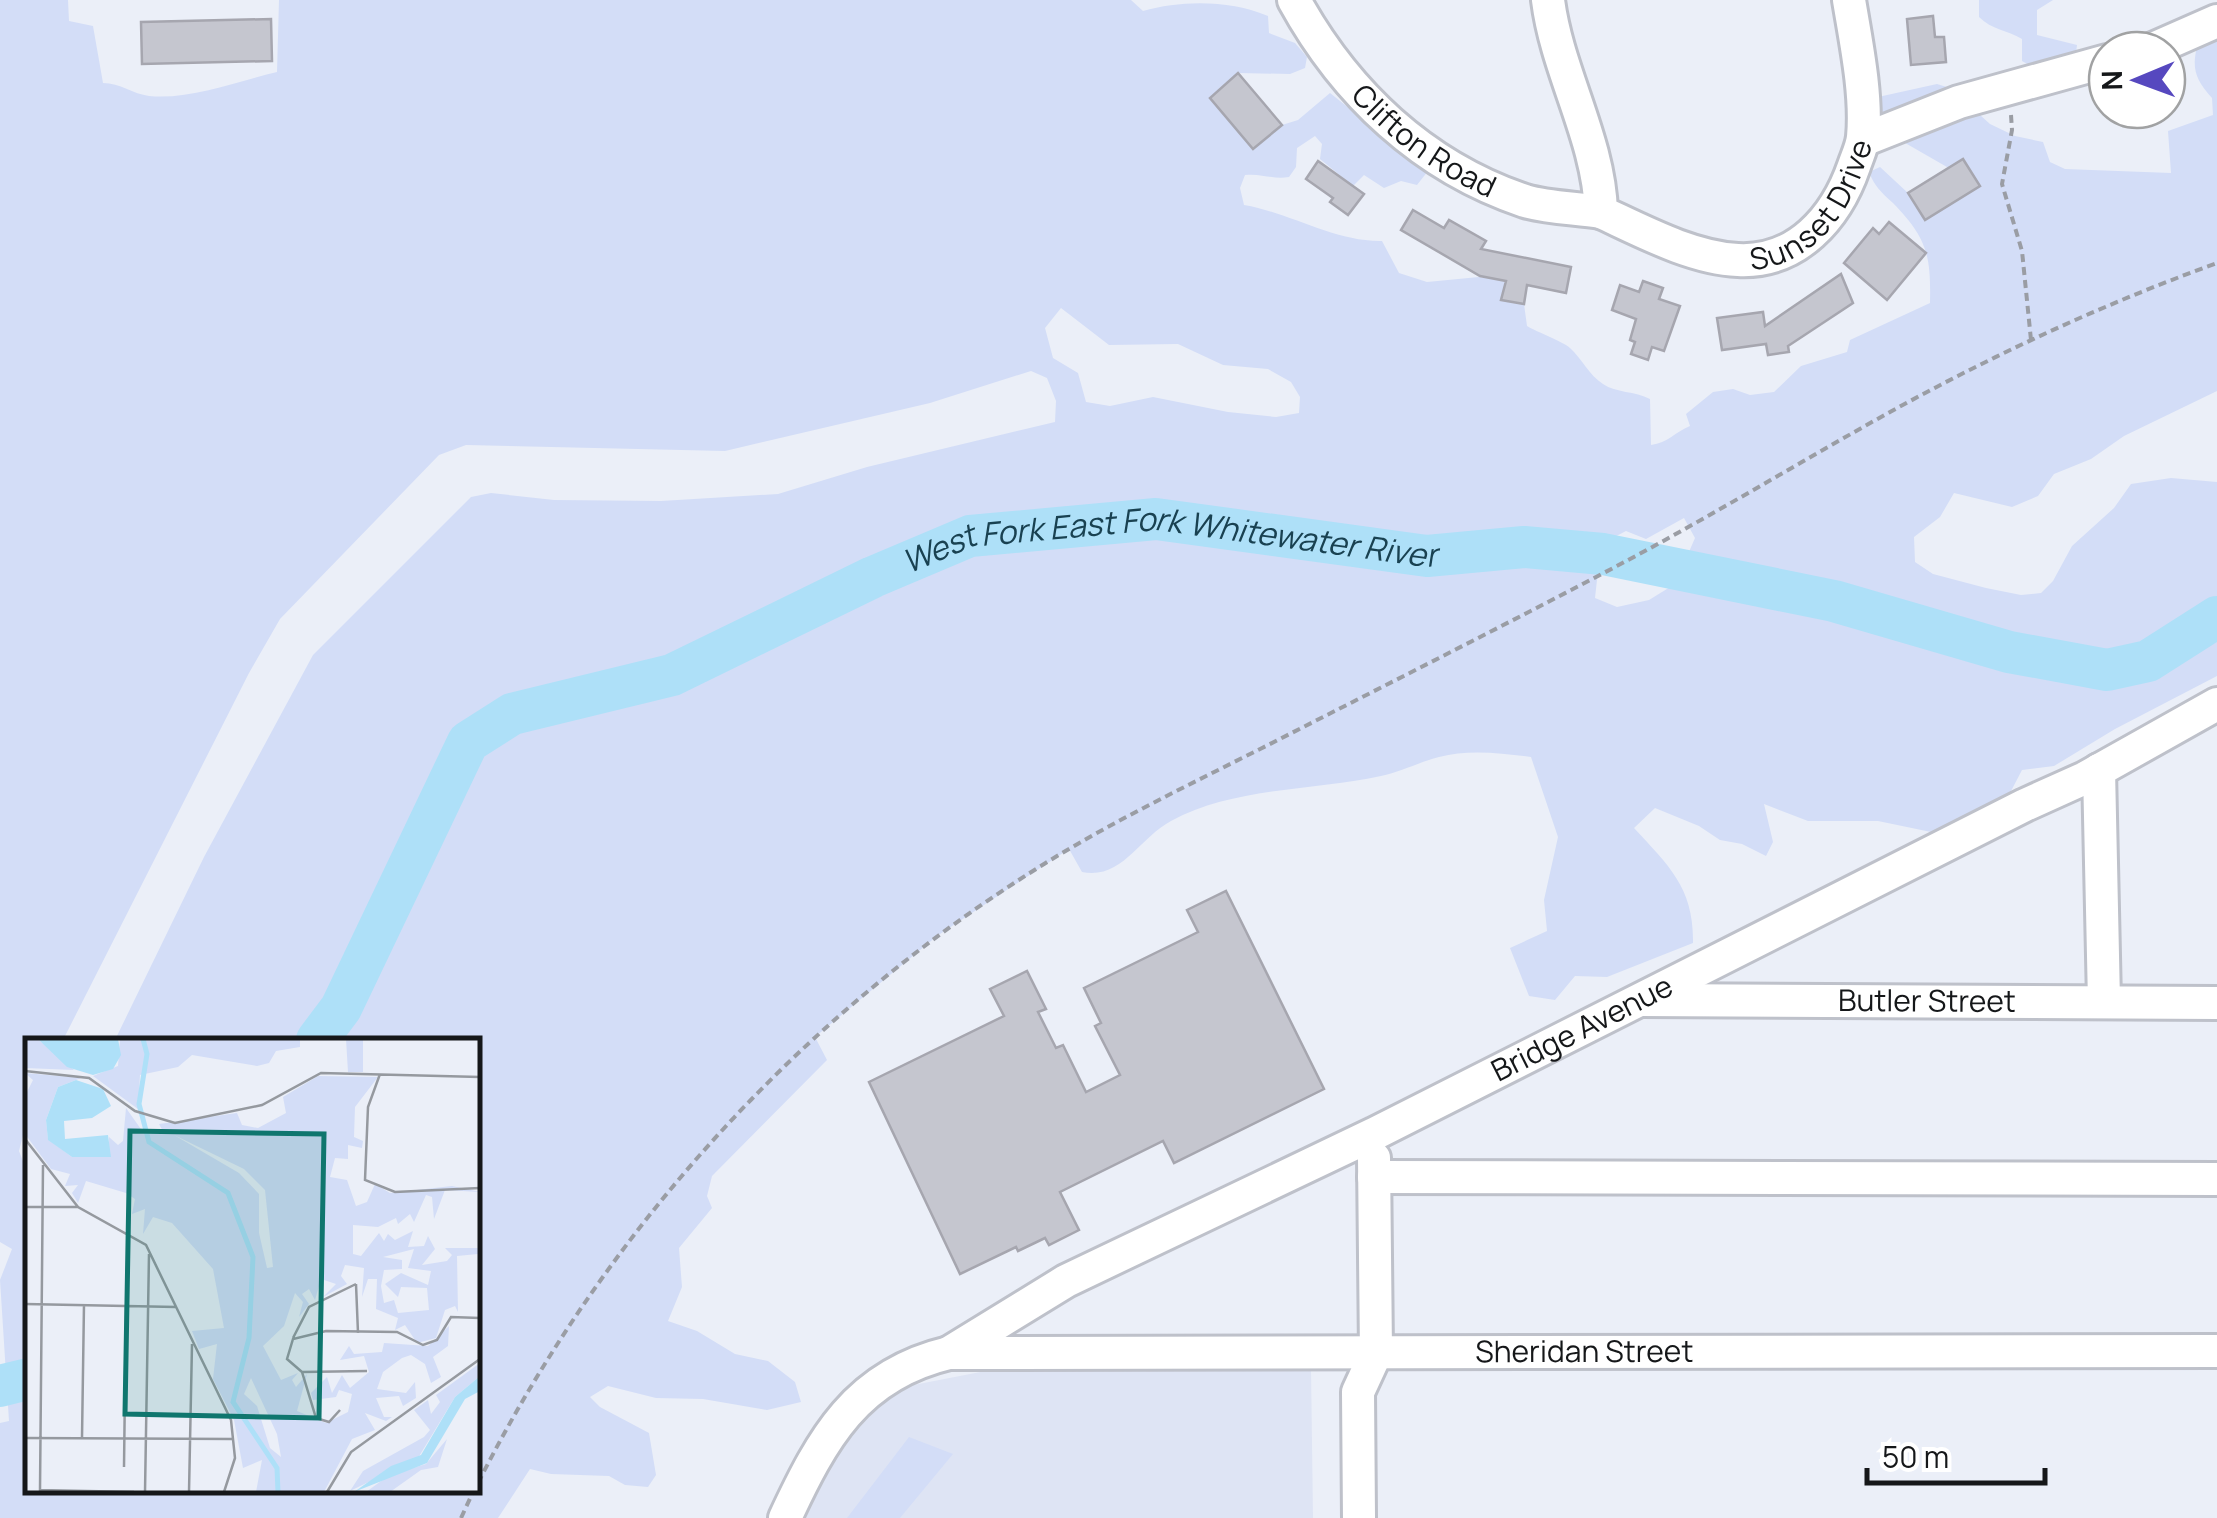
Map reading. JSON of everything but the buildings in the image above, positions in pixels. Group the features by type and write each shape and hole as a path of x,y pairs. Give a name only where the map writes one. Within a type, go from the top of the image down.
{"street":[{"name":"Clifton Road","path":"1294,0 1331,61 1355,89 1454,169 1528,202 1601,212"},
{"path":"1548,0 1552,34 1600,179 1601,212"},
{"path":"1848,0 1858,56 1863,140"},
{"path":"2187,35 2217,22"},
{"name":"Sunset Drive","path":"1601,212 1669,244 1736,260 1765,258 1811,237 1847,187 1863,140 1959,102 2087,67"},
{"name":"Bridge Avenue","path":"948,1353 1066,1282 1374,1134 2099,770 2217,704"},
{"path":"2099,770 2104,1002"},
{"name":"Butler Street","path":"1636,1000 2217,1002"},
{"path":"1359,1518 1358,1392 1376,1353 1374,1134"},
{"path":"1374,1177 2217,1178"},
{"name":"Sheridan Street","path":"948,1353 2217,1351"},
{"path":"785,1518 816,1451 836,1424 892,1375 923,1359 948,1353"}],"path":[{"path":"2008,89 2012,130 2002,184 2022,251 2031,340"},
{"path":"480,1479 551,1352 651,1211 720,1130 874,985 980,905 1070,848 1690,528 1888,413 2031,340 2217,263"},
{"path":"460,1518 472,1493"}],"shaded area":[{"path":"0,0 68,0 69,21 93,26 103,83 143,95 165,96 197,93 277,72 279,0 1131,0 1143,11 1206,3 1253,11 1268,16 1269,33 1295,43 1307,57 1305,68 1290,74 1238,73 1210,98 1253,149 1282,125 1298,120 1330,93 1428,171 1417,185 1401,181 1384,188 1364,175 1353,186 1320,159 1322,144 1315,136 1297,148 1296,167 1289,177 1245,175 1240,188 1244,205 1347,237 1382,241 1399,273 1427,282 1479,277 1506,281 1502,299 1524,304 1527,326 1567,346 1603,384 1650,399 1651,445 1690,426 1686,414 1713,392 1774,392 1801,366 1847,352 1850,340 1930,303 1928,259 1920,237 1869,172 1880,167 1908,193 1925,220 1980,186 1900,140 1876,119 1878,97 1937,84 1950,88 1990,124 2015,136 2043,142 2050,162 2065,169 2171,173 2168,131 2187,130 2187,124 2213,115 2212,98 2198,79 2195,59 2198,43 2217,36 2217,391 2124,436 2091,459 2054,474 2038,496 2012,507 1954,493 1940,517 1914,537 1915,562 1933,574 2021,595 2041,593 2053,581 2072,546 2114,508 2131,484 2171,478 2217,482 2217,676 2054,766 2022,770 2010,793 1931,832 1878,821 1808,821 1764,804 1773,842 1766,856 1742,844 1720,840 1699,826 1655,808 1634,828 1684,892 1693,943 1607,977 1575,976 1555,1000 1529,996 1510,948 1547,931 1544,900 1558,837 1531,757 1461,753 1381,776 1221,802 1171,821 1119,864 1096,873 1082,872 1069,849 937,936 815,1037 827,1060 712,1176 707,1196 712,1208 679,1248 682,1287 668,1321 697,1331 735,1354 768,1361 795,1382 801,1402 767,1410 703,1399 656,1398 608,1386 590,1397 600,1407 649,1433 656,1475 648,1487 625,1485 609,1476 551,1474 530,1469 498,1518 0,1518 0,1423 9,1421 0,1280 12,1249 0,1242","holes":["1061,308 1109,345 1178,344 1223,365 1268,369 1291,382 1300,397 1299,413 1276,417 1228,412 1153,397 1110,406 1086,402 1078,373 1053,358 1045,328","1031,371 1047,378 1056,401 1055,422 867,467 778,494 661,501 554,500 491,493 471,497 313,655 204,857 116,1038 480,1038 480,1493 25,1493 25,1166 19,1151 25,1127 25,1038 64,1038 280,619 439,455 466,445 725,451 930,403","1684,518 1695,538 1675,584 1649,600 1617,607 1595,598 1601,544 1626,531 1646,539"]},
{"path":"1979,0 2053,0 2037,10 2037,35 2077,45 2075,60 2040,71 2022,61 2022,39 1979,17"},
{"path":"1001,1368 1311,1368 1313,1518 803,1518 828,1459 898,1388"},
{"path":"909,1437 953,1454 900,1518 847,1518"}],"waterway":[{"name":"West Fork East Fork Whitewater River","path":"318,1038 341,1008 468,742 512,714 672,675 873,577 970,536 1156,519 1427,556 1524,547 1603,554 1834,601 2009,652 2107,670 2148,661 2217,617"},
{"name":"West Fork East Fork Whitewater River","path":"0,1386 25,1380"}]}
